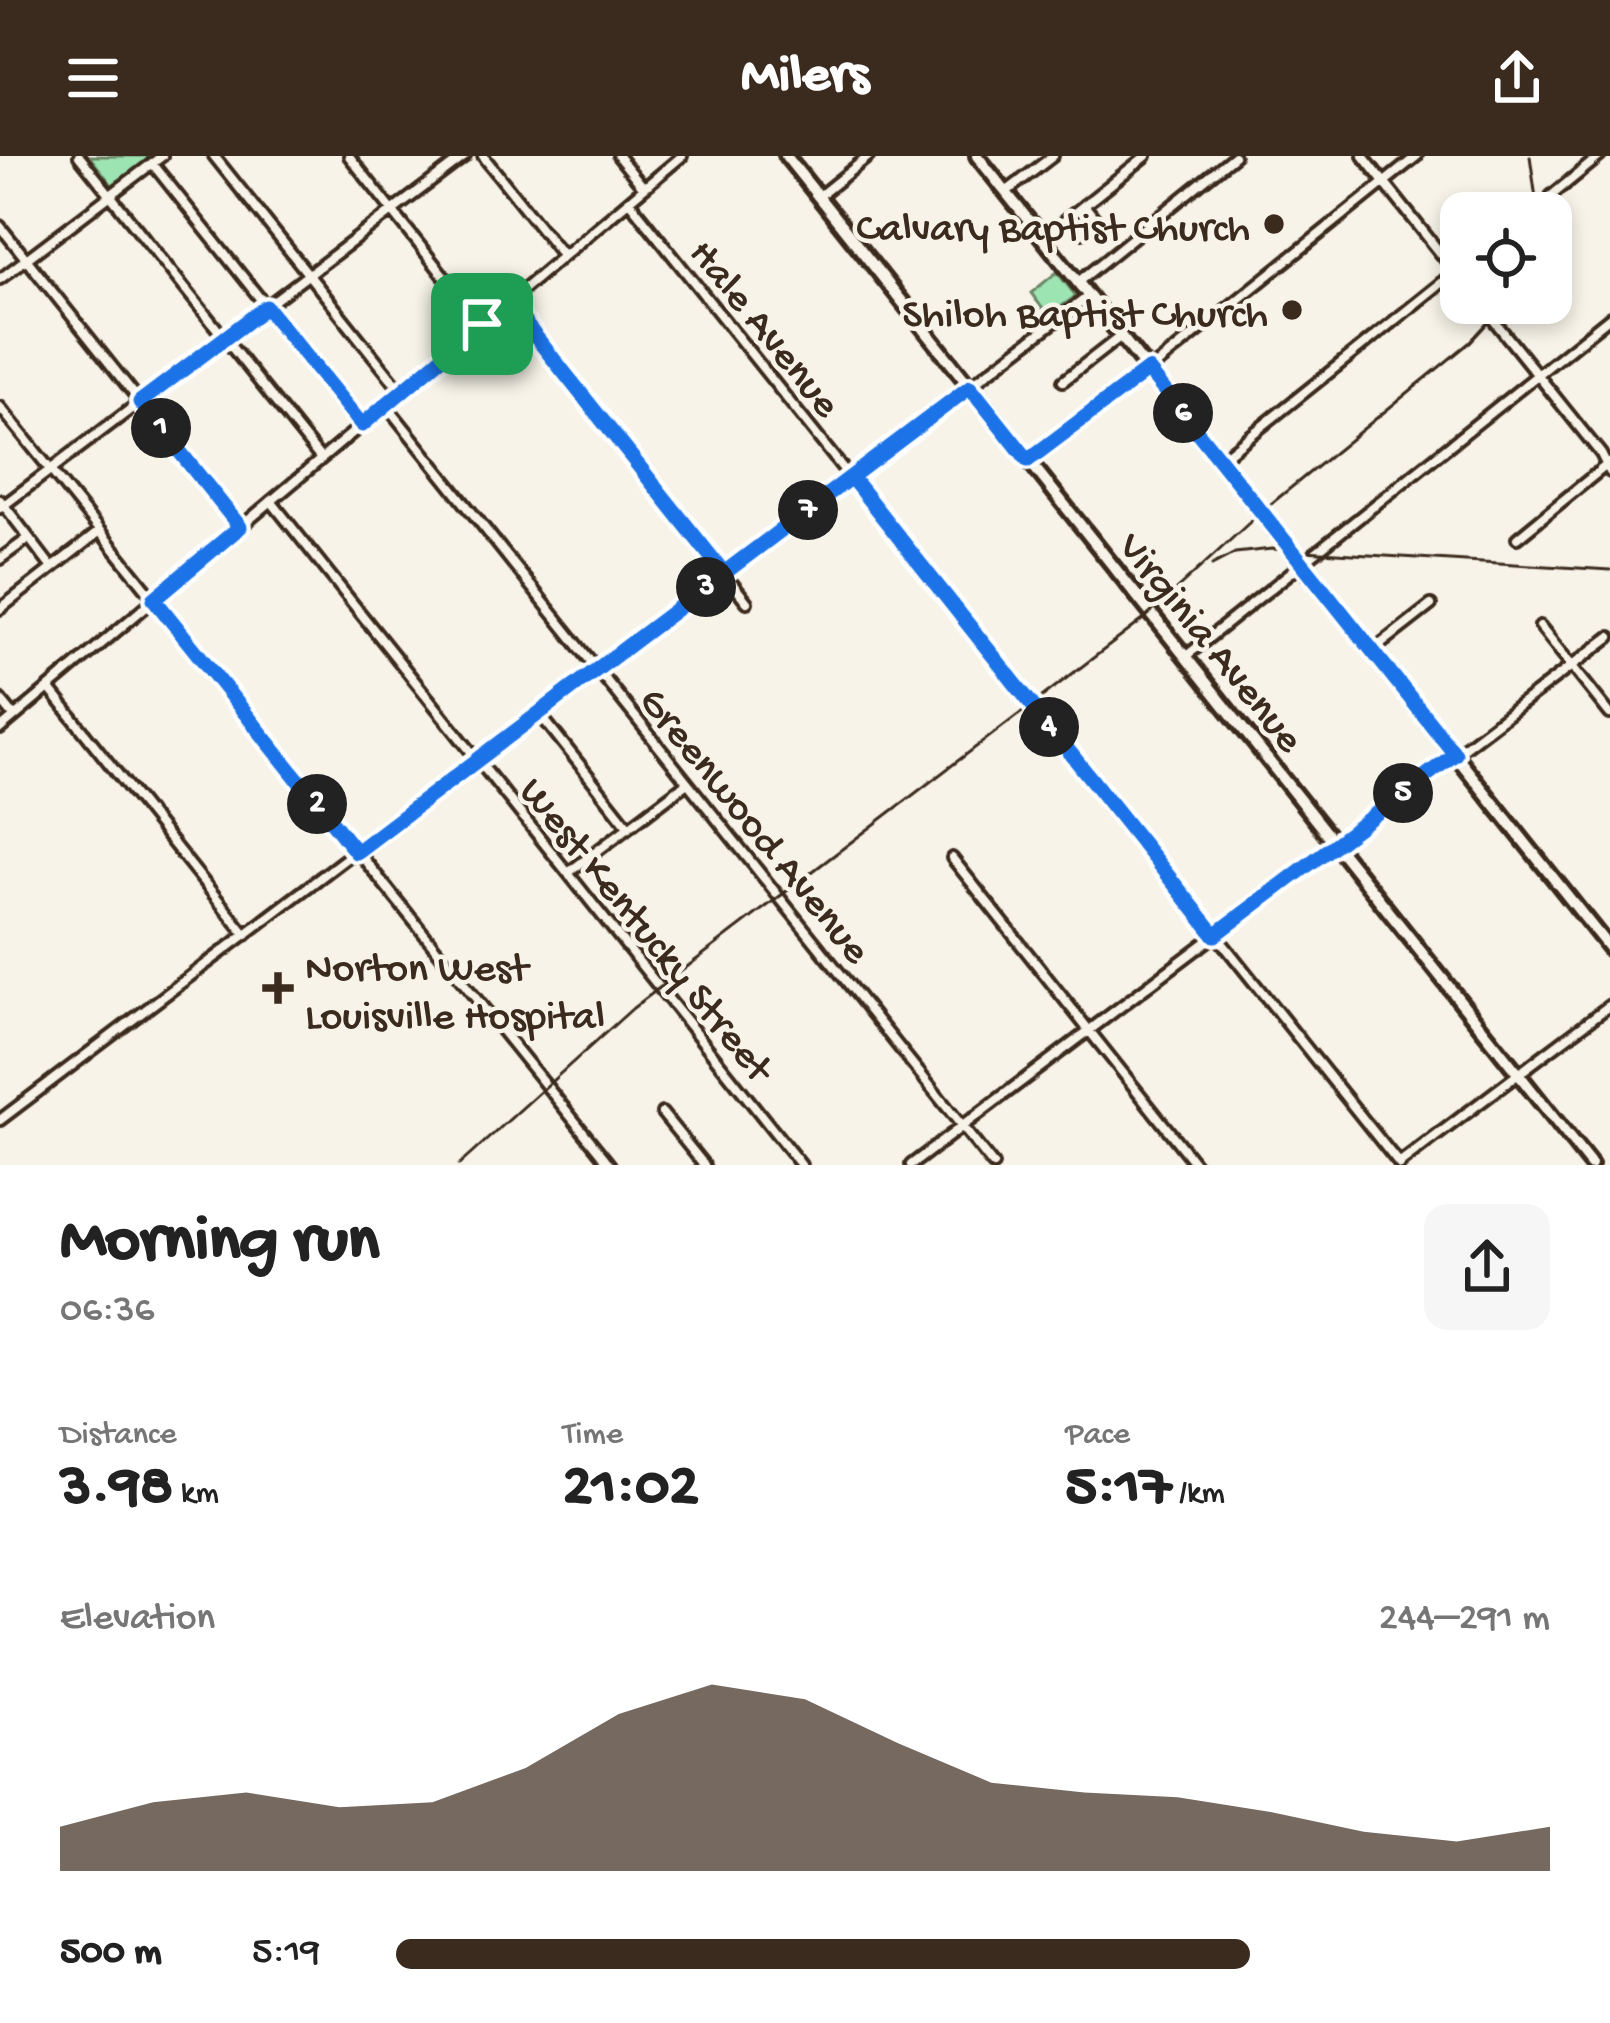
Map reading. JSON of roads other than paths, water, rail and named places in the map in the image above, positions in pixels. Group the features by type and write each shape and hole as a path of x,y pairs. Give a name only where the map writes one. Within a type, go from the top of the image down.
{"main road":[{"name":"Virginia Avenue","path":"786,156 1591,1165"},
{"path":"977,156 1610,949"}],"street":[{"path":"79,156 321,459"},
{"path":"0,279 162,156"},
{"path":"214,156 402,392"},
{"path":"349,156 482,324"},
{"path":"52,568 1,504 466,156"},
{"path":"483,156 563,256"},
{"path":"618,156 644,188"},
{"path":"0,729 682,156"},
{"path":"818,197 869,156"},
{"path":"1006,192 1052,156"},
{"path":"1043,238 1146,156"},
{"path":"1078,282 1234,156"},
{"path":"1363,156 1440,250"},
{"path":"1028,460 1417,156"},
{"path":"1555,192 1600,156"},
{"path":"152,164 362,425"},
{"name":"Hale Avenue","path":"629,200 1399,1165"},
{"path":"1069,217 1082,232 1096,220 1084,205"},
{"path":"0,226 240,527"},
{"path":"1220,460 1440,288"},
{"path":"0,1120 1089,296"},
{"path":"508,302 747,602"},
{"path":"1186,657 1610,317"},
{"path":"1497,324 1609,466 1517,538"},
{"path":"1063,381 1121,336"},
{"name":"Greenwood Avenue","path":"386,406 993,1165"},
{"path":"0,407 610,1165"},
{"name":"West Kentucky Street","path":"271,501 800,1165"},
{"path":"0,609 100,531"},
{"path":"0,560 29,538"},
{"path":"1372,651 1431,605"},
{"path":"1540,626 1610,714"},
{"path":"911,1165 1610,637"},
{"path":"49,688 247,934"},
{"path":"0,699 14,717"},
{"path":"539,713 629,827"},
{"path":"568,873 688,783"},
{"path":"952,859 1196,1165"},
{"path":"1399,1165 1610,1005"},
{"path":"662,1113 704,1165"}],"railway":[{"path":"1530,156 1535,192"},
{"path":"459,1165 633,1008 1143,620 1261,512 1487,324"},
{"path":"1212,565 1235,553 1272,549 1610,570"}],"place":[{"name":"Calvary Baptist Church","path":"1274,224"},
{"name":"Shiloh Baptist Church","path":"1292,310"},
{"name":"Norton West Louisville Hospital","path":"278,988"}]}
